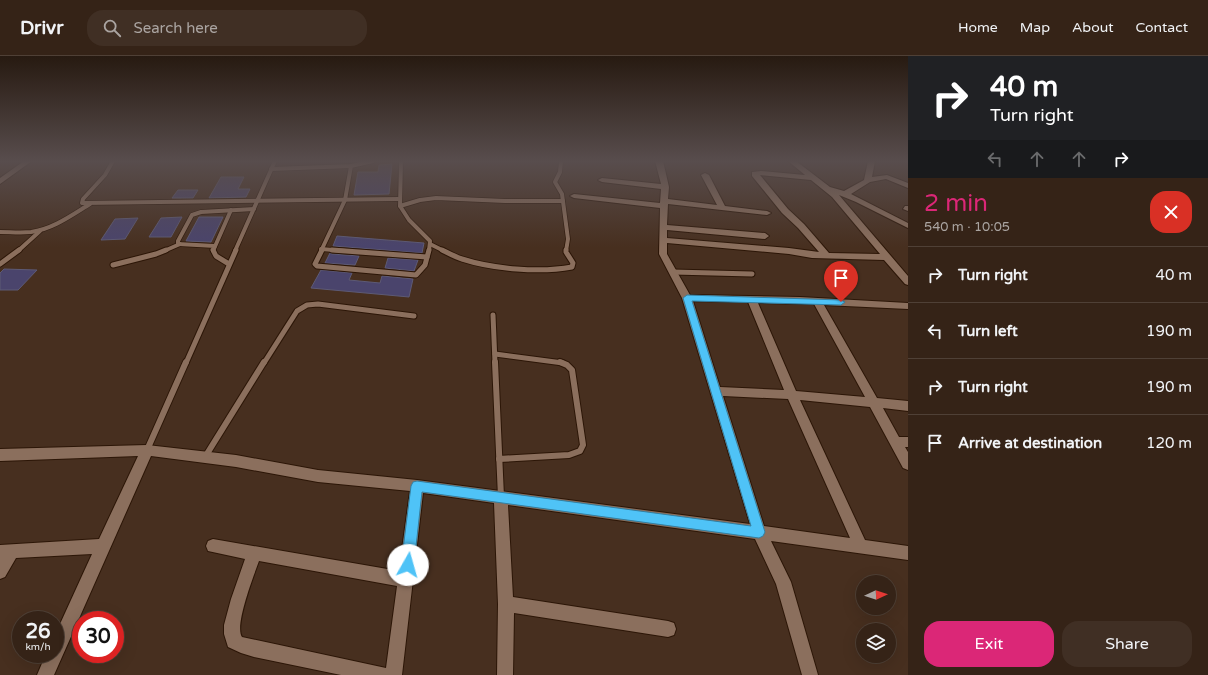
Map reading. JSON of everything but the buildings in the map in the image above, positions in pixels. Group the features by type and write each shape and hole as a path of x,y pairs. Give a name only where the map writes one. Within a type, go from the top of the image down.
{"street":[{"path":"665,190 663,254 687,298 759,532 783,582 810,675"},
{"path":"713,190 723,208"},
{"path":"768,190 785,211 801,226 827,256"},
{"path":"830,190 908,282"},
{"path":"834,190 908,226"},
{"path":"845,194 852,190"},
{"path":"574,196 767,213"},
{"path":"664,226 765,236"},
{"path":"663,240 789,251 812,255 888,257"},
{"path":"687,298 816,301 908,306"},
{"path":"752,299 792,395 861,547"},
{"path":"816,301 872,402 902,442 908,464"},
{"path":"716,391 792,395 908,406"},
{"path":"64,633 147,450"},
{"path":"0,455 147,450 236,461 318,476 417,486 908,553"},
{"path":"394,675 417,486"},
{"path":"501,498 506,604 505,675"},
{"path":"0,572 6,552 103,546"},
{"path":"213,546 406,580"},
{"path":"254,554 232,618 231,635 234,642 254,649 383,675"},
{"path":"506,604 668,629"},
{"path":"45,675 50,663"}],"lane":[{"path":"91,190 82,200 84,203 257,202 399,198"},
{"path":"147,450 262,190"},
{"path":"347,190 345,200 314,262 317,266 407,275 416,274 421,272 430,244 428,238 409,220 400,206 399,190"},
{"path":"430,244 460,259 502,267 531,269 570,268 573,265 566,252 568,239 563,201 560,190"},
{"path":"400,206 420,200 436,198 505,201 563,201"},
{"path":"0,264 10,258 41,230 90,204"},
{"path":"180,244 178,241 192,214 201,212 254,209"},
{"path":"229,264 214,253 215,246 231,210"},
{"path":"0,232 41,230"},
{"path":"113,265 156,254 180,244 215,246"},
{"path":"320,249 427,257"},
{"path":"673,272 752,274"},
{"path":"205,457 236,406 301,307 309,304 318,304 414,316"},
{"path":"493,315 501,498"},
{"path":"495,354 558,361 570,367 572,370 583,445 580,451 569,455 499,459"}],"route":[{"path":"408,565 417,486 759,532 687,298 841,302"}]}
